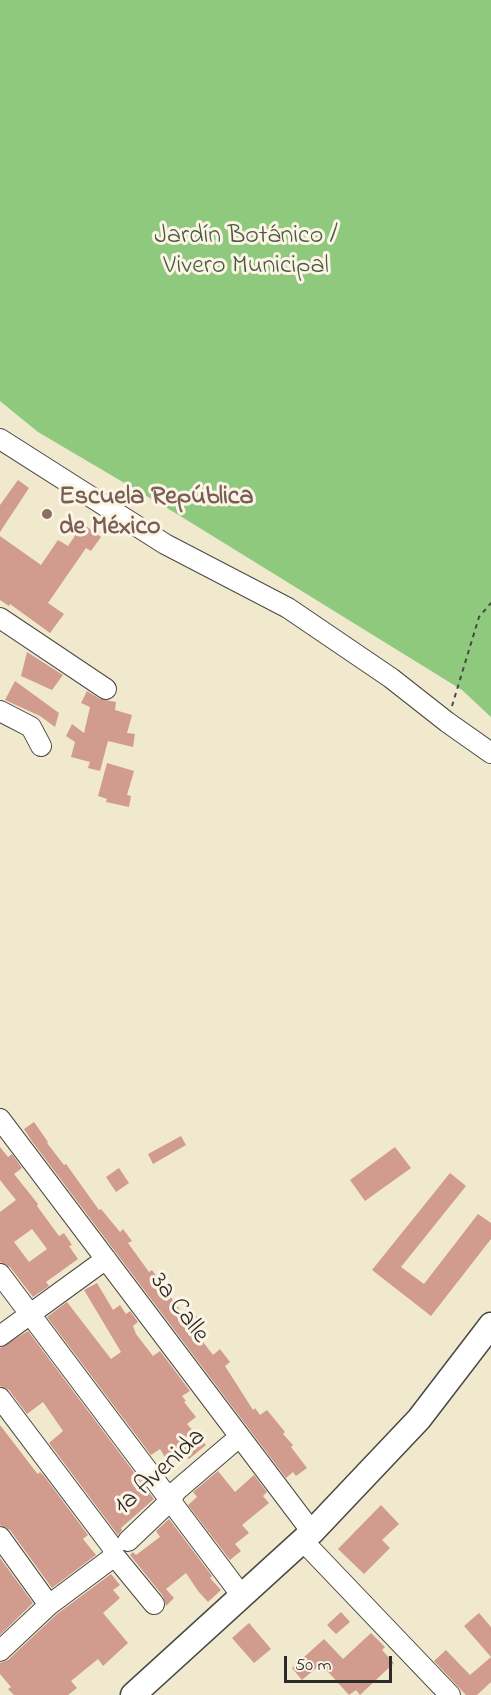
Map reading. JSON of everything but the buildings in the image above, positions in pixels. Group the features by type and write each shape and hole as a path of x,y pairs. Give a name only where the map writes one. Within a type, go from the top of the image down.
{"main road":[{"path":"133,1695 307,1536 419,1419 491,1325"}],"street":[{"path":"0,440 165,544 288,608 391,678 491,753"},
{"path":"0,618 106,689"},
{"path":"0,711 31,727 41,746"},
{"name":"3a Calle","path":"0,1119 106,1259 307,1536 450,1695"},
{"path":"0,1336 106,1259"},
{"path":"0,1274 242,1596"},
{"path":"0,1398 113,1548 121,1547 154,1604"},
{"name":"1a Avenida","path":"0,1651 49,1605 112,1558 171,1500 176,1491 231,1444"},
{"path":"0,1537 49,1605"}],"path":[{"path":"447,722 479,617 491,603"}],"green space":[{"name":"Jardín Botánico / Vivero Municipal","path":"0,0 491,0 491,717 462,690 177,514 38,432 0,401"}],"place":[{"name":"Escuela República de México","path":"47,514"}]}
